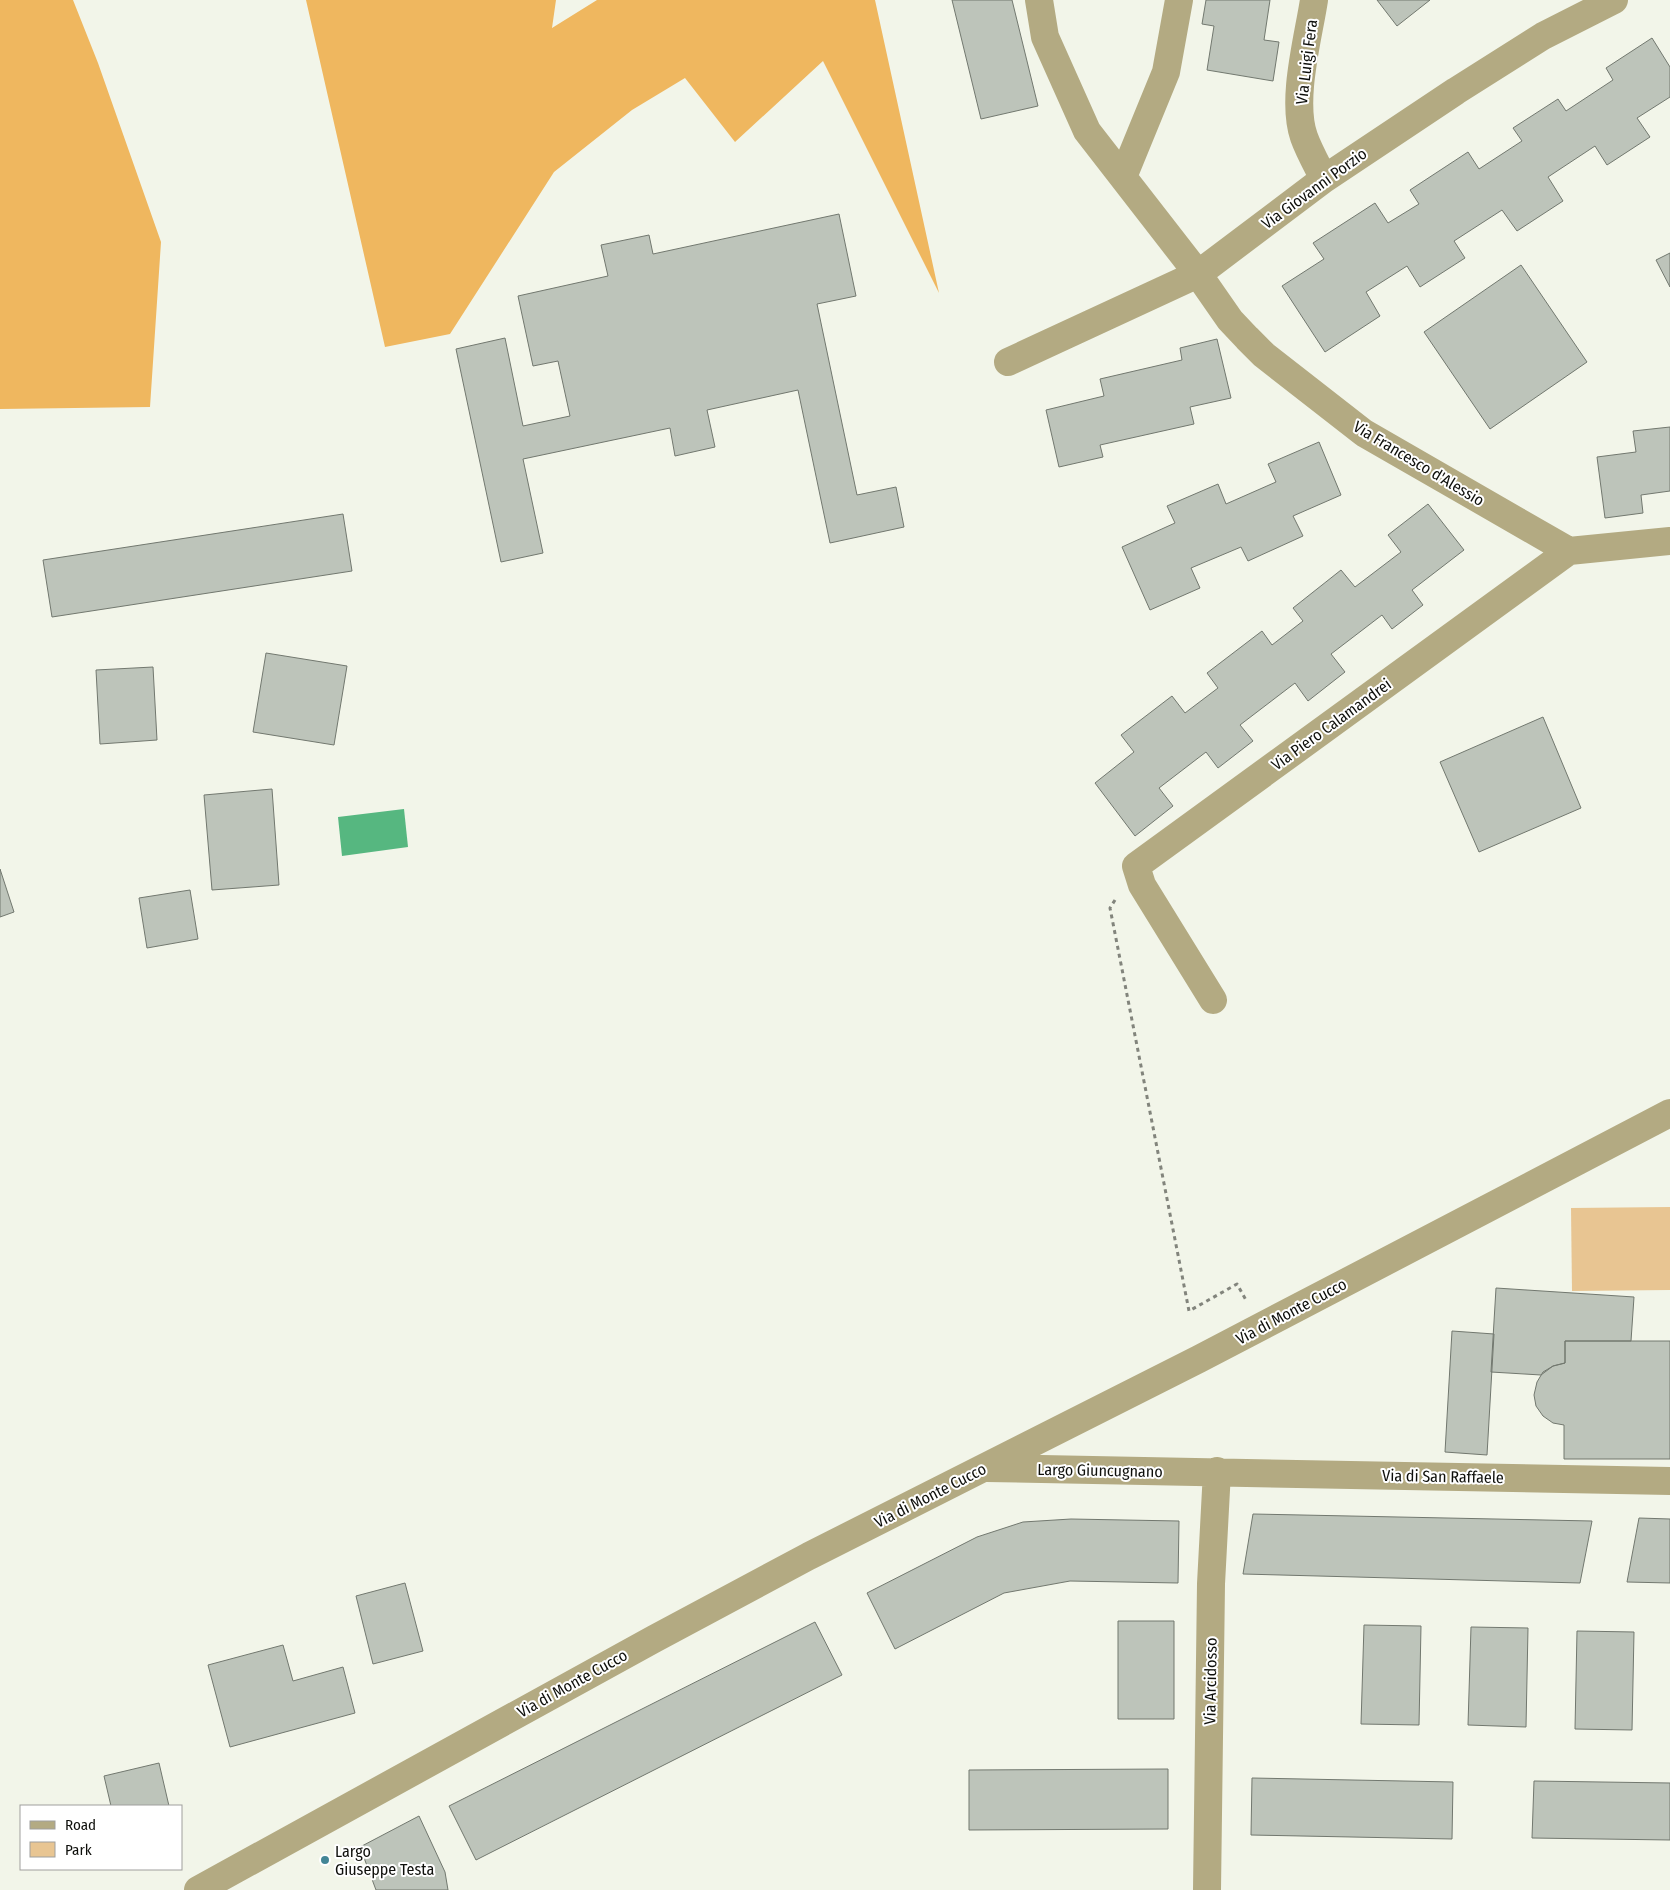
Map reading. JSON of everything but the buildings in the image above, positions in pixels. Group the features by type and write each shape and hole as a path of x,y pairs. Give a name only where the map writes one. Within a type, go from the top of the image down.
{"street":[{"name":"Via Francesco d'Alessio","path":"1039,0 1045,37 1087,131 1198,274 1230,320 1264,355 1364,433 1569,551"},
{"path":"1123,176 1166,72 1179,0"},
{"name":"Via Luigi Fera","path":"1314,0 1298,99 1304,137 1324,179"},
{"name":"Via Giovanni Porzio","path":"1008,362 1198,274 1324,179 1456,91 1543,36 1614,0"},
{"path":"1569,551 1670,541"},
{"name":"Via Piero Calamandrei","path":"1136,866 1569,551"},
{"path":"1136,866 1142,885 1213,1000"},
{"name":"Via di Monte Cucco","path":"198,1890 654,1639 809,1556 1260,1328 1670,1114"},
{"name":"Largo Giuncugnano","path":"983,1468 1217,1471"},
{"name":"Via di San Raffaele","path":"1217,1471 1670,1481"},
{"name":"Via Arcidosso","path":"1207,1890 1211,1584 1217,1471"}],"path":[{"path":"1136,866 1110,908 1189,1311 1237,1284 1260,1328"}],"green space":[{"path":"1670,1207 1670,1290 1572,1291 1571,1208"}],"shaded area":[{"path":"0,0 73,0 98,63 161,242 150,407 0,409"},
{"path":"306,0 556,0 552,28 597,0 875,0 939,293 823,61 735,142 685,78 632,110 554,172 450,334 385,347"},
{"path":"404,809 408,847 342,856 338,817"}],"place":[{"name":"Largo Giuseppe Testa","path":"325,1860"}]}
